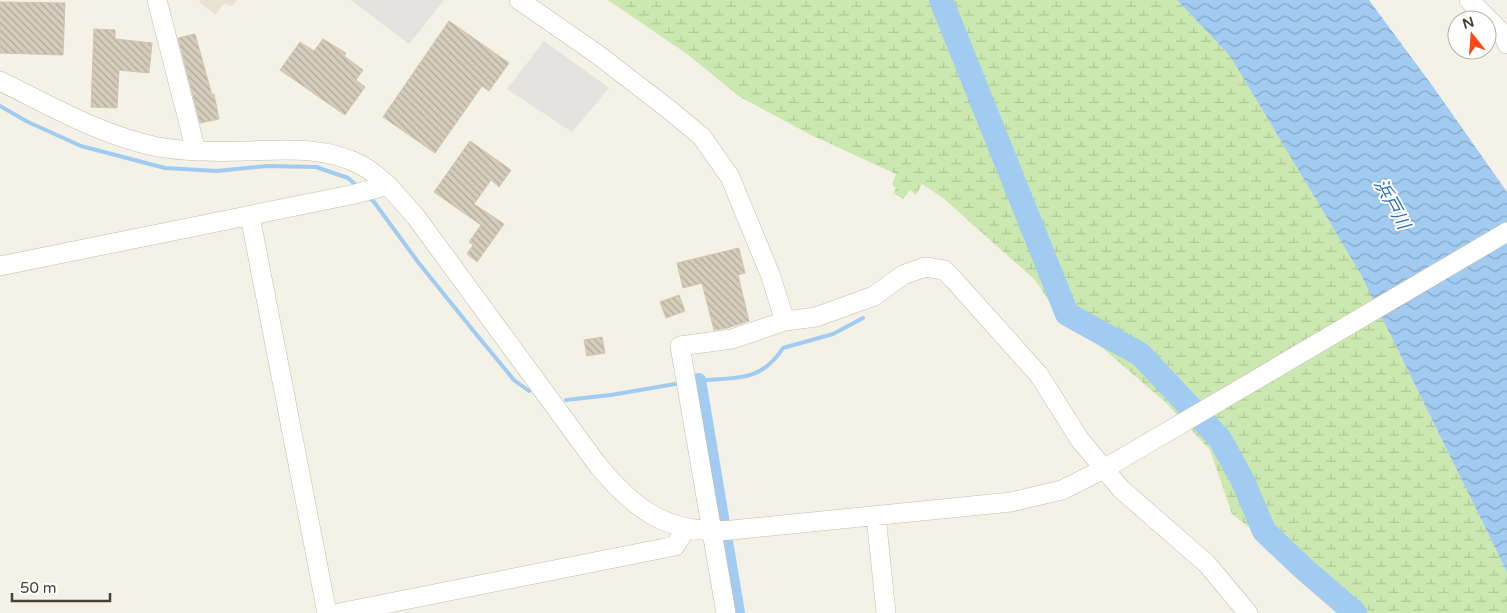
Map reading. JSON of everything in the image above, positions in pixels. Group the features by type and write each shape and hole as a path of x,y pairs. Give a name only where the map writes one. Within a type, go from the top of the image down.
{"street":[{"path":"157,0 196,151"},
{"path":"519,0 597,54 702,137 730,177 770,274 785,321"},
{"path":"1469,0 1503,34 1507,44"},
{"path":"0,81 113,134 157,146 196,151 319,151 361,165 388,185 416,217 613,484 630,501 670,524 713,531 1011,502 1062,490 1104,468 1507,232"},
{"path":"0,266 363,193 388,185"},
{"path":"250,216 327,613"},
{"path":"726,613 680,346 732,339 785,321 816,317 874,296 904,275 925,267 944,270 1039,374 1080,440 1121,489 1207,564 1248,613"},
{"path":"876,516 886,613"},
{"path":"339,613 675,546 686,528"}],"shaded area":[{"path":"201,0 237,0 232,6 224,4 215,15 199,2"},
{"path":"351,0 444,0 409,44"},
{"path":"544,41 609,88 572,132 507,89"}],"green space":[{"path":"608,0 1177,0 1230,56 1360,273 1507,572 1507,613 1346,613 1268,542 1232,514 1210,450 1165,402 1105,350 1062,320 1035,280 943,198 922,184 916,195 910,190 903,199 893,193 896,188 892,184 896,174 811,135 740,97 687,54"}],"water":[{"name":"浜戸川","path":"1177,0 1369,0 1507,192 1507,572 1360,273 1230,56"}],"building":[{"path":"0,2 65,3 63,55 0,53"},
{"path":"449,21 509,63 489,91 482,86 435,153 383,117"},
{"path":"94,29 115,30 115,39 152,43 149,73 119,70 117,108 91,107"},
{"path":"195,34 212,95 214,94 219,119 200,123 178,38"},
{"path":"323,39 346,53 344,56 363,70 356,80 365,87 345,115 280,70 300,42 314,51"},
{"path":"470,141 511,170 499,187 491,180 474,204 504,224 477,262 467,254 473,245 469,242 481,225 434,192"},
{"path":"739,248 745,273 738,275 749,321 714,330 702,283 683,288 677,263"},
{"path":"679,295 685,311 666,318 660,302"},
{"path":"602,337 605,353 587,356 584,340"}],"waterway":[{"path":"941,0 1067,314 1140,354 1220,439 1243,481 1264,531 1355,613"},
{"path":"0,106 28,122 81,146 165,168 217,171 267,166 316,167 348,178 358,187"},
{"path":"369,197 476,334 514,380 529,391"},
{"path":"690,382 742,377 753,374 763,369 783,348 833,334 863,318"},
{"path":"699,380 738,613"},
{"path":"566,400 611,395 681,383"}]}
